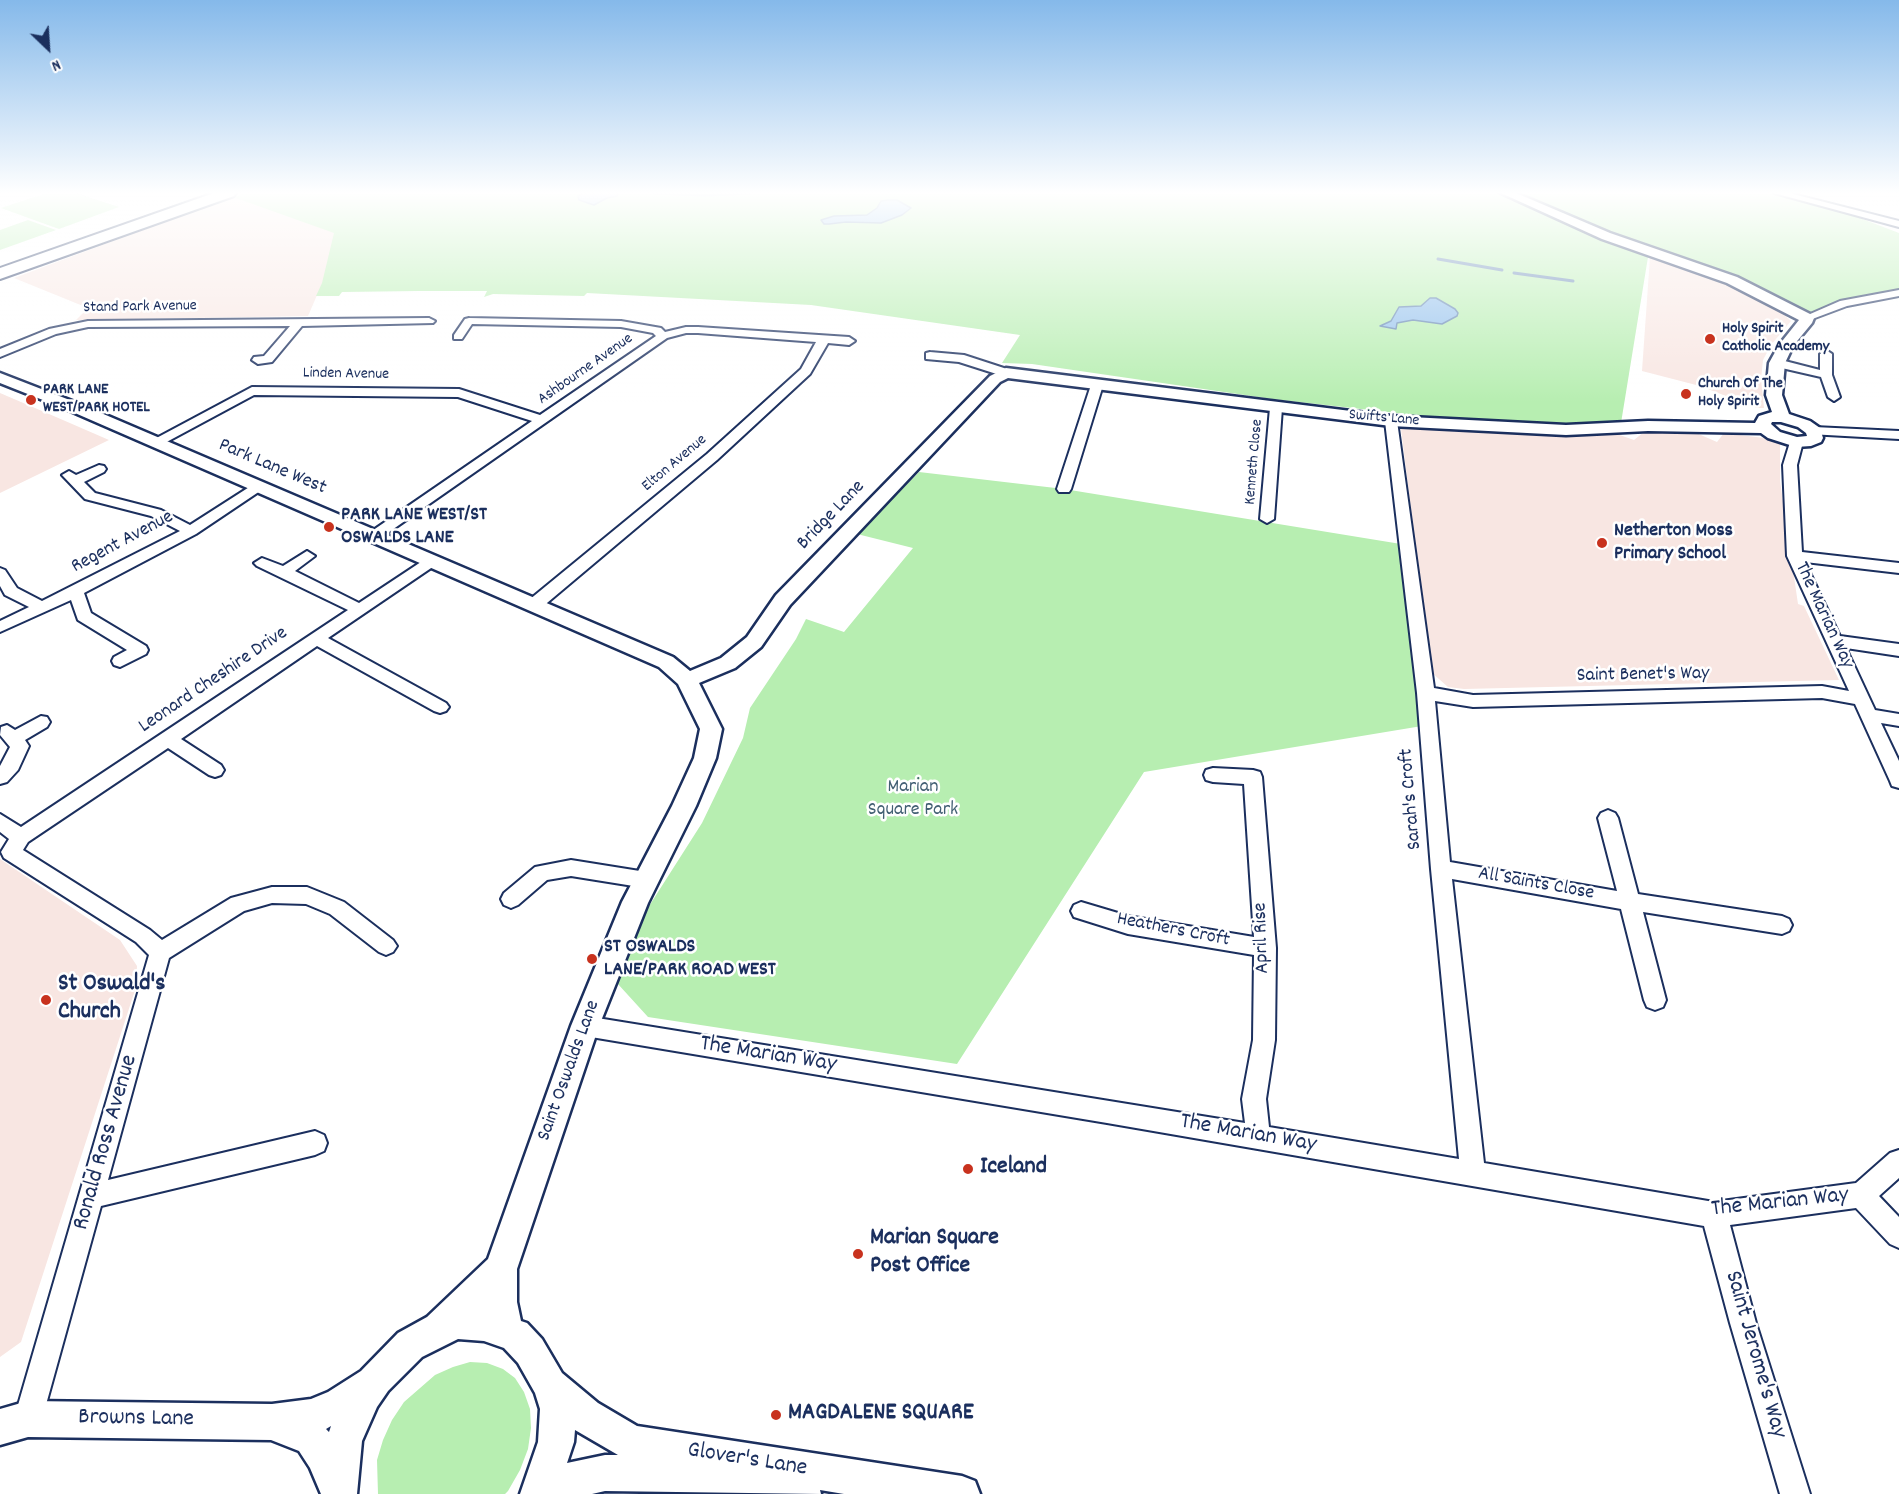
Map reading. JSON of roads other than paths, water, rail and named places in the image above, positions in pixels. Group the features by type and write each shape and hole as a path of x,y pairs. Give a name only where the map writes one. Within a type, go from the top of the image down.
{"highway":[{"path":"0,274 32,263"}],"street":[{"path":"1683,263 1732,280 1807,318"},
{"path":"1782,417 1774,395 1777,363 1785,345 1807,318 1844,303 1899,293"},
{"name":"Stand Park Avenue","path":"0,353 53,331 80,325 429,321"},
{"path":"458,337 469,321 621,324 657,330 663,336"},
{"path":"258,360 268,359 298,323"},
{"name":"Ashbourne Avenue","path":"374,536 663,336 686,330 698,330 849,341"},
{"name":"Elton Avenue","path":"535,604 712,457 806,371 824,339"},
{"path":"1826,354 1826,375 1834,397"},
{"path":"930,356 960,358 1006,374"},
{"path":"1777,363 1826,375"},
{"name":"Swifts Lane","path":"1006,374 1391,421 1566,430 1648,426 1764,428"},
{"name":"Bridge Lane","path":"687,680 728,663 754,642 791,592 995,379 1006,374"},
{"name":"Park Lane West","path":"0,378 535,604 666,662 687,680"},
{"path":"1064,489 1097,385"},
{"name":"Linden Avenue","path":"156,442 252,391 459,393 543,420"},
{"name":"Kenneth Close","path":"1267,519 1276,408"},
{"path":"1814,431 1815,438 1811,441 1796,442 1781,438 1764,428 1763,422 1765,419 1782,417 1804,424 1814,431 1899,435"},
{"name":"Sarah's Croft","path":"1391,421 1426,693 1441,869 1473,1173"},
{"name":"The Marian Way","path":"1796,442 1790,465 1795,556 1899,781"},
{"path":"99,469 72,478 90,496 156,513 191,531"},
{"name":"Regent Avenue","path":"0,627 76,591 191,531 259,487"},
{"path":"284,572 307,556"},
{"path":"1795,556 1899,568"},
{"name":"Leonard Cheshire Drive","path":"21,837 432,561"},
{"path":"262,563 358,609"},
{"path":"0,573 11,591 41,607"},
{"path":"76,591 84,616 140,650 120,661"},
{"path":"315,638 440,707"},
{"path":"1835,641 1899,650"},
{"name":"Saint Oswalds Lane","path":"507,1332 500,1302 501,1269 585,1026 646,880 684,806 705,758 711,729 687,680"},
{"name":"Saint Benet's Way","path":"1426,693 1473,701 1822,692 1899,720"},
{"path":"0,777 12,765 20,746 10,735 41,722"},
{"path":"168,739 215,770"},
{"name":"April Rise","path":"1214,775 1253,777 1265,948 1264,1040 1254,1099 1257,1137"},
{"name":"All Saints Close","path":"1608,818 1655,1000"},
{"path":"0,822 21,837 11,852 143,936 160,952 238,904 272,895 307,896 337,908 386,946"},
{"path":"511,899 542,873 571,868 646,880"},
{"name":"All Saints Close","path":"1441,869 1782,925"},
{"name":"Heathers Croft","path":"1082,911 1128,925 1265,948"},
{"name":"Ronald Ross Avenue","path":"14,1423 92,1196 160,952"},
{"name":"The Marian Way","path":"585,1026 1714,1215 1861,1195 1899,1162"},
{"path":"92,1196 315,1143"},
{"path":"1861,1195 1899,1235"},
{"name":"Saint Jerome's Way","path":"1714,1215 1743,1323 1795,1494"},
{"name":"Saint Oswalds Lane","path":"432,1332 463,1308 501,1269"},
{"path":"339,1491 344,1439 365,1395 376,1379 410,1345 432,1332 458,1323 484,1324 514,1335 530,1351 550,1384 558,1409 556,1442 540,1494"},
{"name":"Browns Lane","path":"14,1423 272,1422 311,1417 340,1405 376,1379"},
{"name":"Glover's Lane","path":"550,1384 585,1416 632,1443 962,1494"},
{"name":"Browns Lane","path":"272,1422 311,1438 323,1455 339,1491"},
{"name":"Glover's Lane","path":"540,1494 558,1483 605,1473 668,1474 803,1494"}],"water":[{"path":"1430,298 1436,298 1455,309 1457,316 1442,324 1413,320 1397,323 1396,329 1380,326 1391,321 1399,307 1421,306"}],"waterway":[{"path":"1460,263 1502,270"},
{"path":"1514,273 1573,281"}],"place":[{"name":"Holy Spirit Catholic Academy","path":"1710,339"},
{"name":"Church Of The Holy Spirit","path":"1686,394"},
{"name":"PARK LANE WEST/PARK HOTEL","path":"31,400"},
{"name":"PARK LANE WEST/ST OSWALDS LANE","path":"329,527"},
{"name":"Netherton Moss Primary School","path":"1602,543"},
{"name":"ST OSWALDS LANE/PARK ROAD WEST","path":"592,959"},
{"name":"St Oswald's Church","path":"46,1000"},
{"name":"Iceland","path":"968,1169"},
{"name":"Marian Square Post Office","path":"858,1254"},
{"name":"MAGDALENE SQUARE","path":"776,1415"}],"park label":[{"name":"Marian Square Park","path":"913,800"}]}
